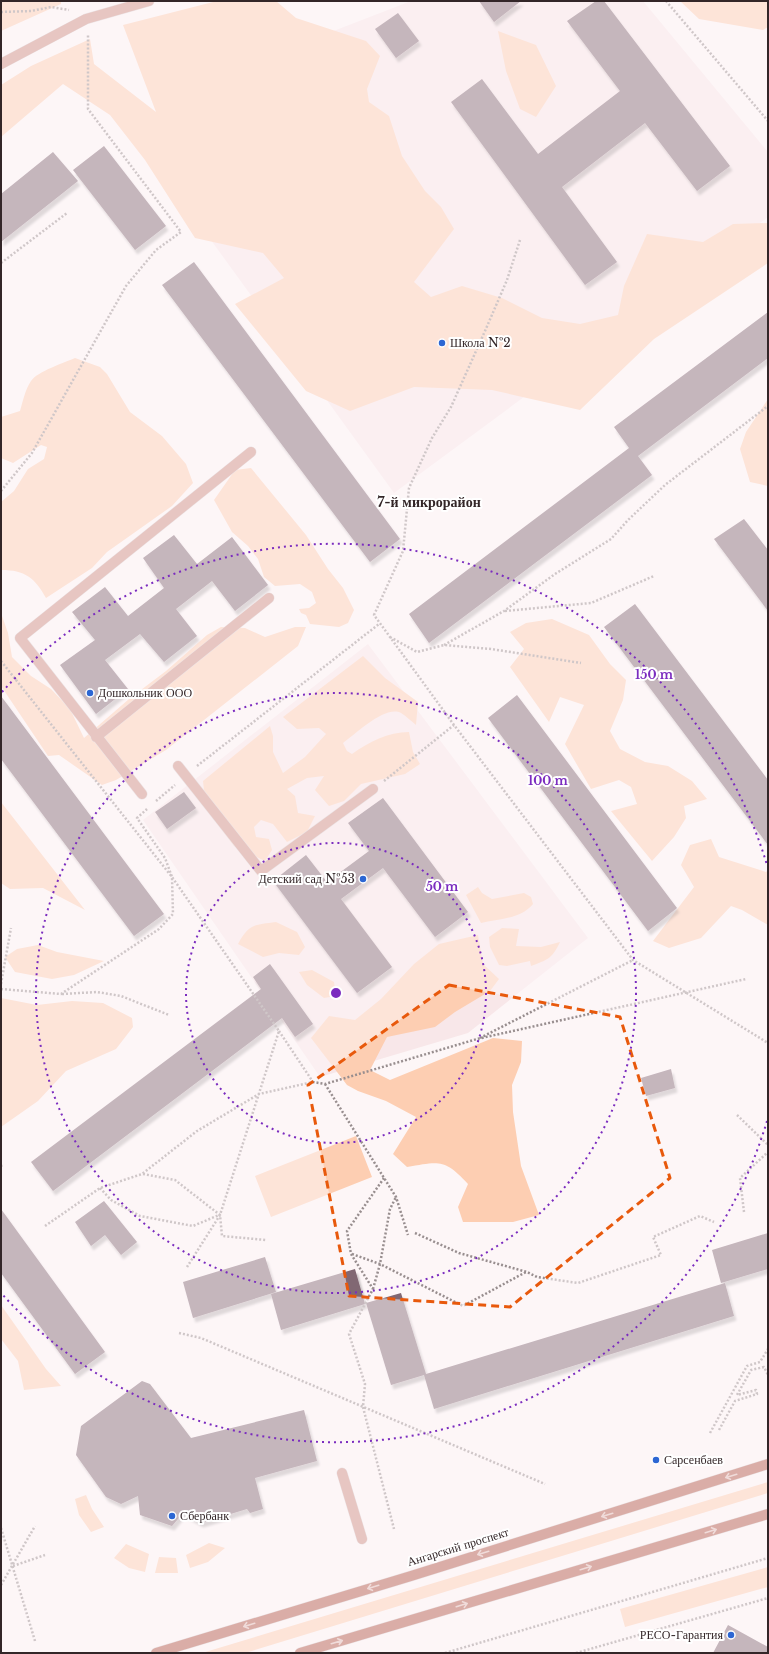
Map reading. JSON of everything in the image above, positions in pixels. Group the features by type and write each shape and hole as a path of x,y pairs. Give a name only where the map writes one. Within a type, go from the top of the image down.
{"street":[{"path":"1,64 86,19 149,1"},
{"path":"142,794 20,638 251,452"},
{"path":"96,737 269,598"},
{"path":"178,766 261,871 373,789"},
{"name":"Ангарский проспект","path":"156,1653 411,1576 768,1464"},
{"path":"342,1473 362,1539"},
{"path":"300,1653 768,1514"}],"path":[{"path":"666,1 768,121"},
{"path":"1,12 31,11 51,7 71,10"},
{"path":"1,491 32,452 126,286 156,250 181,232 88,109 88,28"},
{"path":"1,263 67,213"},
{"path":"520,240 507,280 476,352 451,407 432,438 409,488 403,551 374,615 379,624 454,726 633,960 768,1043"},
{"path":"388,636 417,652 444,645 504,611 556,574 611,539 628,520 665,485 768,406"},
{"path":"504,611 591,603 654,576"},
{"path":"62,994 159,929 173,914 172,877 165,858 137,818 185,776 379,624"},
{"path":"444,645 491,649 581,663"},
{"path":"1,661 172,877 279,1031 312,1082"},
{"path":"373,789 454,726"},
{"path":"1,984 11,928"},
{"path":"477,1039 633,960"},
{"path":"45,1226 100,1188 142,1174 197,1131 259,1094 312,1082 325,1084 477,1039 746,979"},
{"path":"1,990 62,994 97,992 120,996 169,1015"},
{"path":"187,1268 220,1215 279,1031"},
{"path":"325,1084 396,1197 408,1235"},
{"path":"737,1115 768,1145"},
{"path":"744,1212 740,1178 768,1152"},
{"path":"142,1174 175,1180 220,1215 222,1236 266,1240"},
{"path":"373,1289 351,1254 347,1231 384,1178"},
{"path":"100,1188 111,1200 140,1216 193,1226 220,1215"},
{"path":"394,1529 363,1408 365,1384 349,1334 373,1289 380,1264 390,1209 396,1197"},
{"path":"415,1233 459,1253 527,1272 537,1277 578,1283 661,1255 653,1237 686,1222 700,1216 714,1222"},
{"path":"351,1254 380,1264 463,1306 527,1272"},
{"path":"179,1333 201,1338 545,1484"},
{"path":"710,1433 747,1366 760,1362 768,1349"},
{"path":"719,1430 735,1400 757,1394 756,1390 737,1395 751,1370 764,1367 768,1375"},
{"path":"1,1585 35,1526"},
{"path":"1,1528 35,1641"},
{"path":"13,1566 45,1555"},
{"path":"445,1653 768,1558"},
{"path":"576,1653 768,1598"}],"highlighted area":[{"path":"449,985 620,1017 670,1178 510,1307 349,1296 308,1085"}],"shaded area":[{"path":"1,1 61,1 61,4 1,31"},
{"path":"217,1 276,1 296,18 366,41 380,56 367,89 369,102 389,116 402,156 425,191 441,207 454,229 414,282 431,297 462,286 502,298 542,318 580,324 618,315 624,286 647,234 703,242 733,224 768,223 768,263 654,339 580,410 492,390 414,387 350,411 306,391 235,304 284,278 263,253 195,238 145,160 110,115 63,84 1,137 1,85 31,66 90,39 94,64 156,112 123,25"},
{"name":"Школа №2","path":"411,1 643,1 768,152 768,217 394,493 145,149 248,64"},
{"path":"680,1 768,1 768,27 763,30 699,19"},
{"path":"498,31 536,45 556,86 536,117 520,109 506,71"},
{"path":"75,358 100,367 107,374 130,412 162,436 186,464 193,483 172,506 107,552 92,568 46,598 38,585 28,576 9,570 1,570 1,502 14,491 28,469 44,459 47,447 41,445 13,463 1,458 1,417 20,411 27,388 34,377"},
{"path":"768,399 768,486 750,482 740,449 746,432"},
{"path":"251,468 306,535 328,569 343,588 354,610 348,623 339,627 310,624 306,615 301,613 299,609 309,608 316,603 312,592 300,584 275,586 264,577 258,559 248,546 232,532 214,500 235,470"},
{"path":"1,613 8,633 12,657 31,676 51,689 70,709 84,738 129,699 166,671 207,635 221,627 245,628 265,637 295,627 306,627 298,646 166,750 116,780 102,785 59,755 48,756 1,686"},
{"path":"552,619 589,635 610,664 626,680 623,700 610,731 620,749 645,762 668,766 692,781 707,799 684,806 686,818 674,837 652,861 611,811 637,804 631,787 619,780 591,789 565,744 584,705 560,697 549,722 510,667 524,649 510,632 526,623"},
{"name":"Детский сад №53","path":"368,644 588,938 468,1033 320,1077 143,820"},
{"path":"363,656 385,678 418,702 416,725 401,713 387,713 371,722 343,743 347,751 352,754 379,738 401,732 409,732 413,752 420,764 405,774 361,784 344,801 329,806 315,790 324,776 307,778 287,789 295,796 298,813 315,816 307,832 287,842 273,824 261,820 254,827 256,837 269,839 272,850 265,861 234,846 206,809 203,781 270,726 273,736 273,752 283,773 305,757 326,734 319,728 297,729 283,717"},
{"path":"1,802 85,910 43,888 10,889 1,883"},
{"path":"711,839 719,857 766,872 768,870 768,925 742,910 731,906 701,938 669,948 653,941 694,887 681,865 690,845"},
{"path":"478,887 482,893 492,899 524,893 531,897 533,904 528,909 516,916 481,923 466,895"},
{"path":"276,922 297,932 305,947 299,955 279,953 263,957 238,944 249,929 257,925"},
{"path":"502,928 519,929 516,946 541,947 560,942 552,955 537,964 531,966 530,961 507,966 499,965 490,947 489,937"},
{"path":"478,935 483,964 499,979 490,991 455,1012 435,1027 387,1037 370,1070 390,1080 493,1038 522,1041 521,1062 512,1085 513,1112 521,1166 539,1215 513,1222 463,1222 458,1207 468,1184 460,1176 447,1166 440,1164 434,1163 407,1167 393,1154 416,1117 386,1101 358,1091 347,1085 311,1038 329,1016 355,1020 381,999 414,964 439,944"},
{"path":"38,945 57,952 104,961 74,975 52,979 15,972 5,957 17,949"},
{"path":"312,970 334,982 336,996 324,998 307,985 299,972"},
{"path":"1,998 37,1005 72,1001 103,1003 132,1018 133,1027 116,1049 66,1071 38,1101 1,1127"},
{"path":"356,1136 372,1177 271,1217 255,1176"},
{"path":"1,1305 46,1369 61,1386 24,1390 18,1361 1,1339"},
{"path":"768,1482 768,1493 245,1653 202,1653"},
{"path":"86,1495 92,1509 104,1527 91,1532 79,1515 75,1499"},
{"path":"209,1543 225,1548 208,1562 190,1568 186,1555"},
{"path":"126,1544 149,1554 145,1572 129,1568 114,1558"},
{"path":"159,1557 176,1558 178,1573 155,1573"},
{"path":"768,1567 768,1587 625,1627 620,1609"}],"building":[{"path":"479,1 521,1 494,22"},
{"path":"596,1 604,1 730,166 697,191 645,123 562,187 617,262 585,285 451,102 482,79 538,154 620,91 567,21"},
{"path":"398,13 419,41 396,58 375,29"},
{"path":"104,146 166,226 135,250 73,170"},
{"path":"53,152 78,181 1,242 1,194"},
{"path":"194,262 400,539 370,562 162,285"},
{"path":"768,312 768,358 638,456 652,475 429,643 409,614 629,448 614,427"},
{"path":"744,519 768,550 768,611 714,539"},
{"path":"174,535 197,564 232,537 268,585 235,611 212,581 176,609 197,636 164,662 140,634 105,660 128,689 96,714 60,665 95,640 72,612 105,587 128,616 164,588 143,558"},
{"path":"635,604 768,780 768,845 604,627"},
{"path":"517,695 677,908 648,931 488,718"},
{"path":"1,696 164,914 134,936 1,759"},
{"path":"184,792 196,808 167,829 155,812"},
{"name":"Детский сад №53","path":"383,798 468,912 435,937 383,868 341,899 392,967 357,993 273,881 306,855 327,882 369,851 348,823"},
{"path":"270,964 313,1024 295,1037 282,1018 53,1191 31,1162 261,989 253,977"},
{"path":"671,1069 675,1088 646,1096 641,1078"},
{"path":"104,1201 137,1242 121,1255 105,1235 91,1246 75,1222"},
{"path":"1,1209 105,1352 75,1374 1,1273"},
{"path":"768,1233 768,1269 721,1283 712,1250"},
{"path":"265,1257 276,1292 193,1318 183,1282"},
{"path":"355,1269 365,1304 281,1330 271,1294"},
{"path":"725,1283 734,1316 434,1409 424,1375 391,1385 366,1303 401,1293 426,1374"},
{"path":"142,1381 150,1384 191,1438 304,1410 317,1461 255,1478 263,1509 250,1513 247,1509 201,1523 183,1513 172,1526 140,1515 138,1496 121,1504 106,1497 76,1455 81,1426"},
{"path":"728,1625 768,1647 768,1653 713,1653"}],"place":[{"name":"Школа №2","path":"442,343"},
{"name":"Дошкольник ООО","path":"90,693"},
{"name":"Детский сад №53","path":"363,879"},
{"name":"Сарсенбаев","path":"656,1460"},
{"name":"Сбербанк","path":"172,1516"},
{"name":"РЕСО-Гарантия","path":"731,1635"}],"district":[{"name":"7-й микрорайон","path":"429,502"}]}
